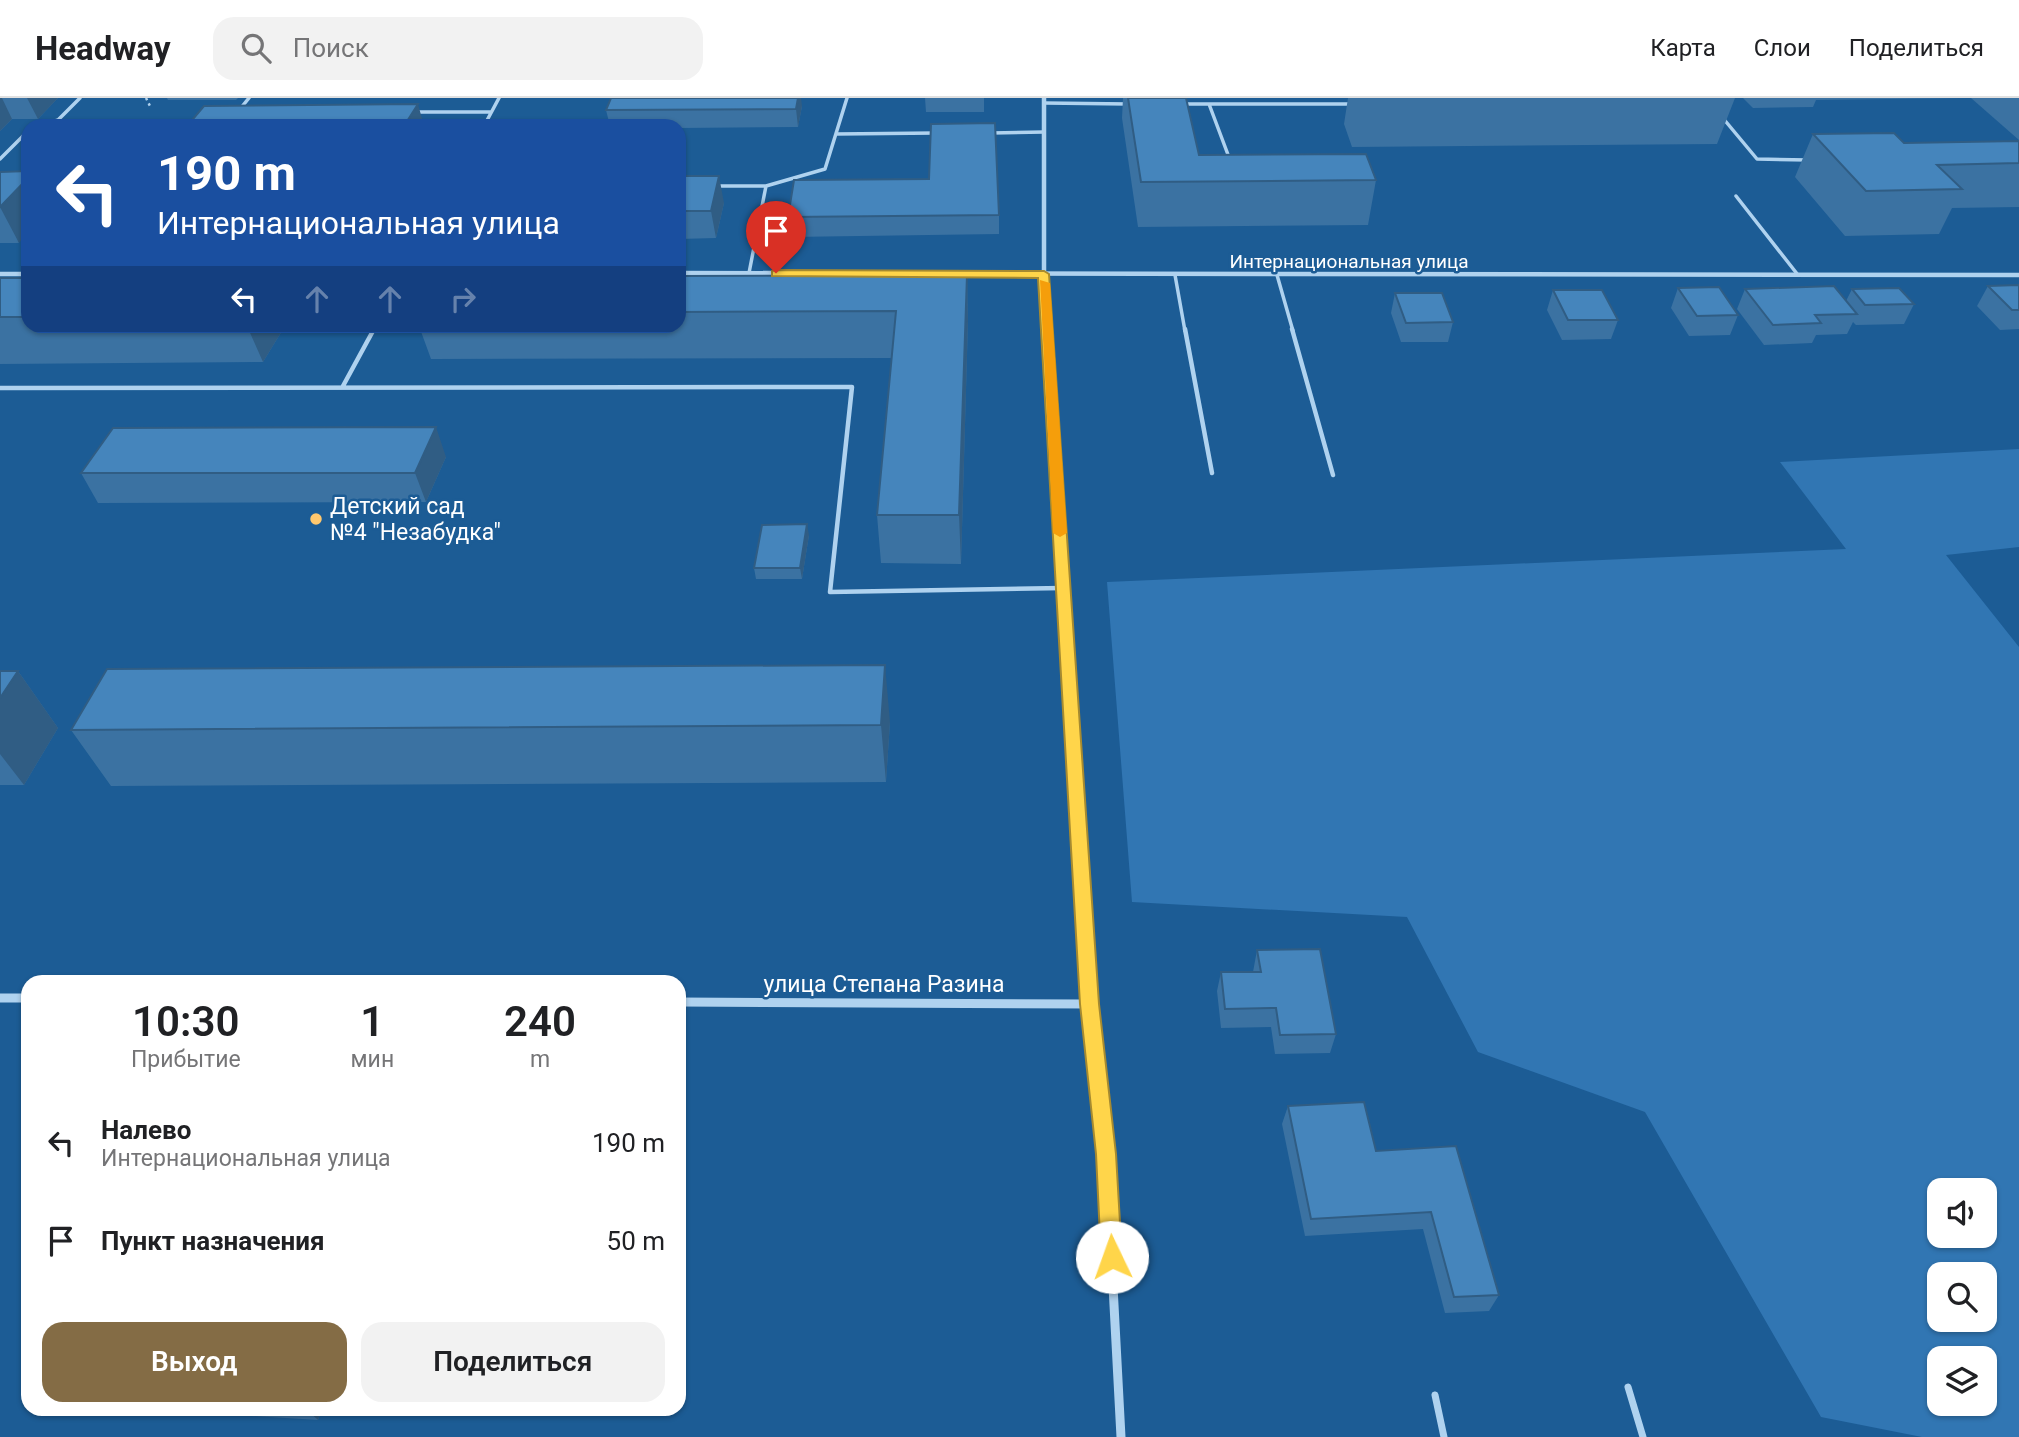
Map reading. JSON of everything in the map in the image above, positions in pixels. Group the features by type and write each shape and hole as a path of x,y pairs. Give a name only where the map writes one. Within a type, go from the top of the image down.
{"street":[{"path":"1044,101 1044,274 1090,1004 1106,1154 1121,1437"},
{"name":"Интернациональная улица","path":"686,273 2019,275"},
{"path":"0,274 21,274"},
{"path":"0,998 21,998"},
{"name":"улица Степана Разина","path":"686,1002 1090,1004"}],"lane":[{"path":"59,119 80,98"},
{"path":"249,98 237,112 251,112"},
{"path":"488,119 499,98"},
{"path":"716,187 766,186 825,169 847,98"},
{"path":"1044,101 1140,104"},
{"path":"1168,104 1361,104"},
{"path":"1209,104 1230,161"},
{"path":"1716,108 1757,159 1811,160"},
{"path":"411,112 492,112"},
{"path":"980,133 1044,132"},
{"path":"836,134 942,133"},
{"path":"0,159 21,138"},
{"path":"749,273 766,186"},
{"path":"1736,197 1798,275"},
{"path":"1175,275 1212,473"},
{"path":"1277,275 1333,475"},
{"path":"343,386 371,333"},
{"path":"0,388 852,387 830,592 1063,589"},
{"path":"1628,1387 1643,1437"},
{"path":"1434,1395 1444,1437"}],"path":[{"path":"146,98 150,106"}],"shaded area":[{"path":"2019,449 2019,547 1946,555 2019,647 2019,1437 1922,1437 1821,1417 1645,1112 1478,1052 1407,917 1132,902 1107,582 1846,549 1780,462"}],"building":[{"path":"611,98 798,98 796,109 606,110"},
{"path":"1128,98 1186,98 1199,155 1366,154 1376,180 1141,182"},
{"path":"418,104 408,119 193,119 204,106"},
{"path":"995,123 999,215 788,217 794,180 929,179 931,124"},
{"path":"1894,133 1904,143 2019,141 2019,163 1937,165 1962,189 1866,191 1813,134"},
{"path":"21,171 21,185 0,207 0,172"},
{"path":"686,176 719,176 711,211 686,211"},
{"path":"967,275 959,515 877,515 896,311 686,312 686,276"},
{"path":"0,278 21,278 21,317 0,317"},
{"path":"2019,285 2019,310 2012,310 1988,286"},
{"path":"1834,286 1857,314 1815,315 1821,323 1773,325 1745,289"},
{"path":"1719,287 1738,315 1697,316 1678,288"},
{"path":"1899,288 1914,304 1865,305 1852,289"},
{"path":"1553,290 1602,290 1618,320 1568,320"},
{"path":"1395,293 1442,293 1453,322 1406,323"},
{"path":"436,427 415,473 81,473 113,428"},
{"path":"807,524 800,568 754,568 762,525"},
{"path":"885,665 881,725 71,730 107,669"},
{"path":"0,671 18,671 0,698"},
{"path":"1320,949 1336,1034 1280,1035 1276,1008 1225,1009 1221,972 1261,972 1257,950"},
{"path":"1364,1102 1376,1151 1456,1146 1499,1295 1454,1297 1431,1212 1311,1219 1288,1106"}],"slow traffic":[{"path":"1044,283 1060,533"}],"place":[{"name":"Детский сад №4 \"Незабудка\"","path":"316,519"}],"route":[{"path":"776,273 1044,274 1090,1004 1106,1154 1112,1257"}]}
